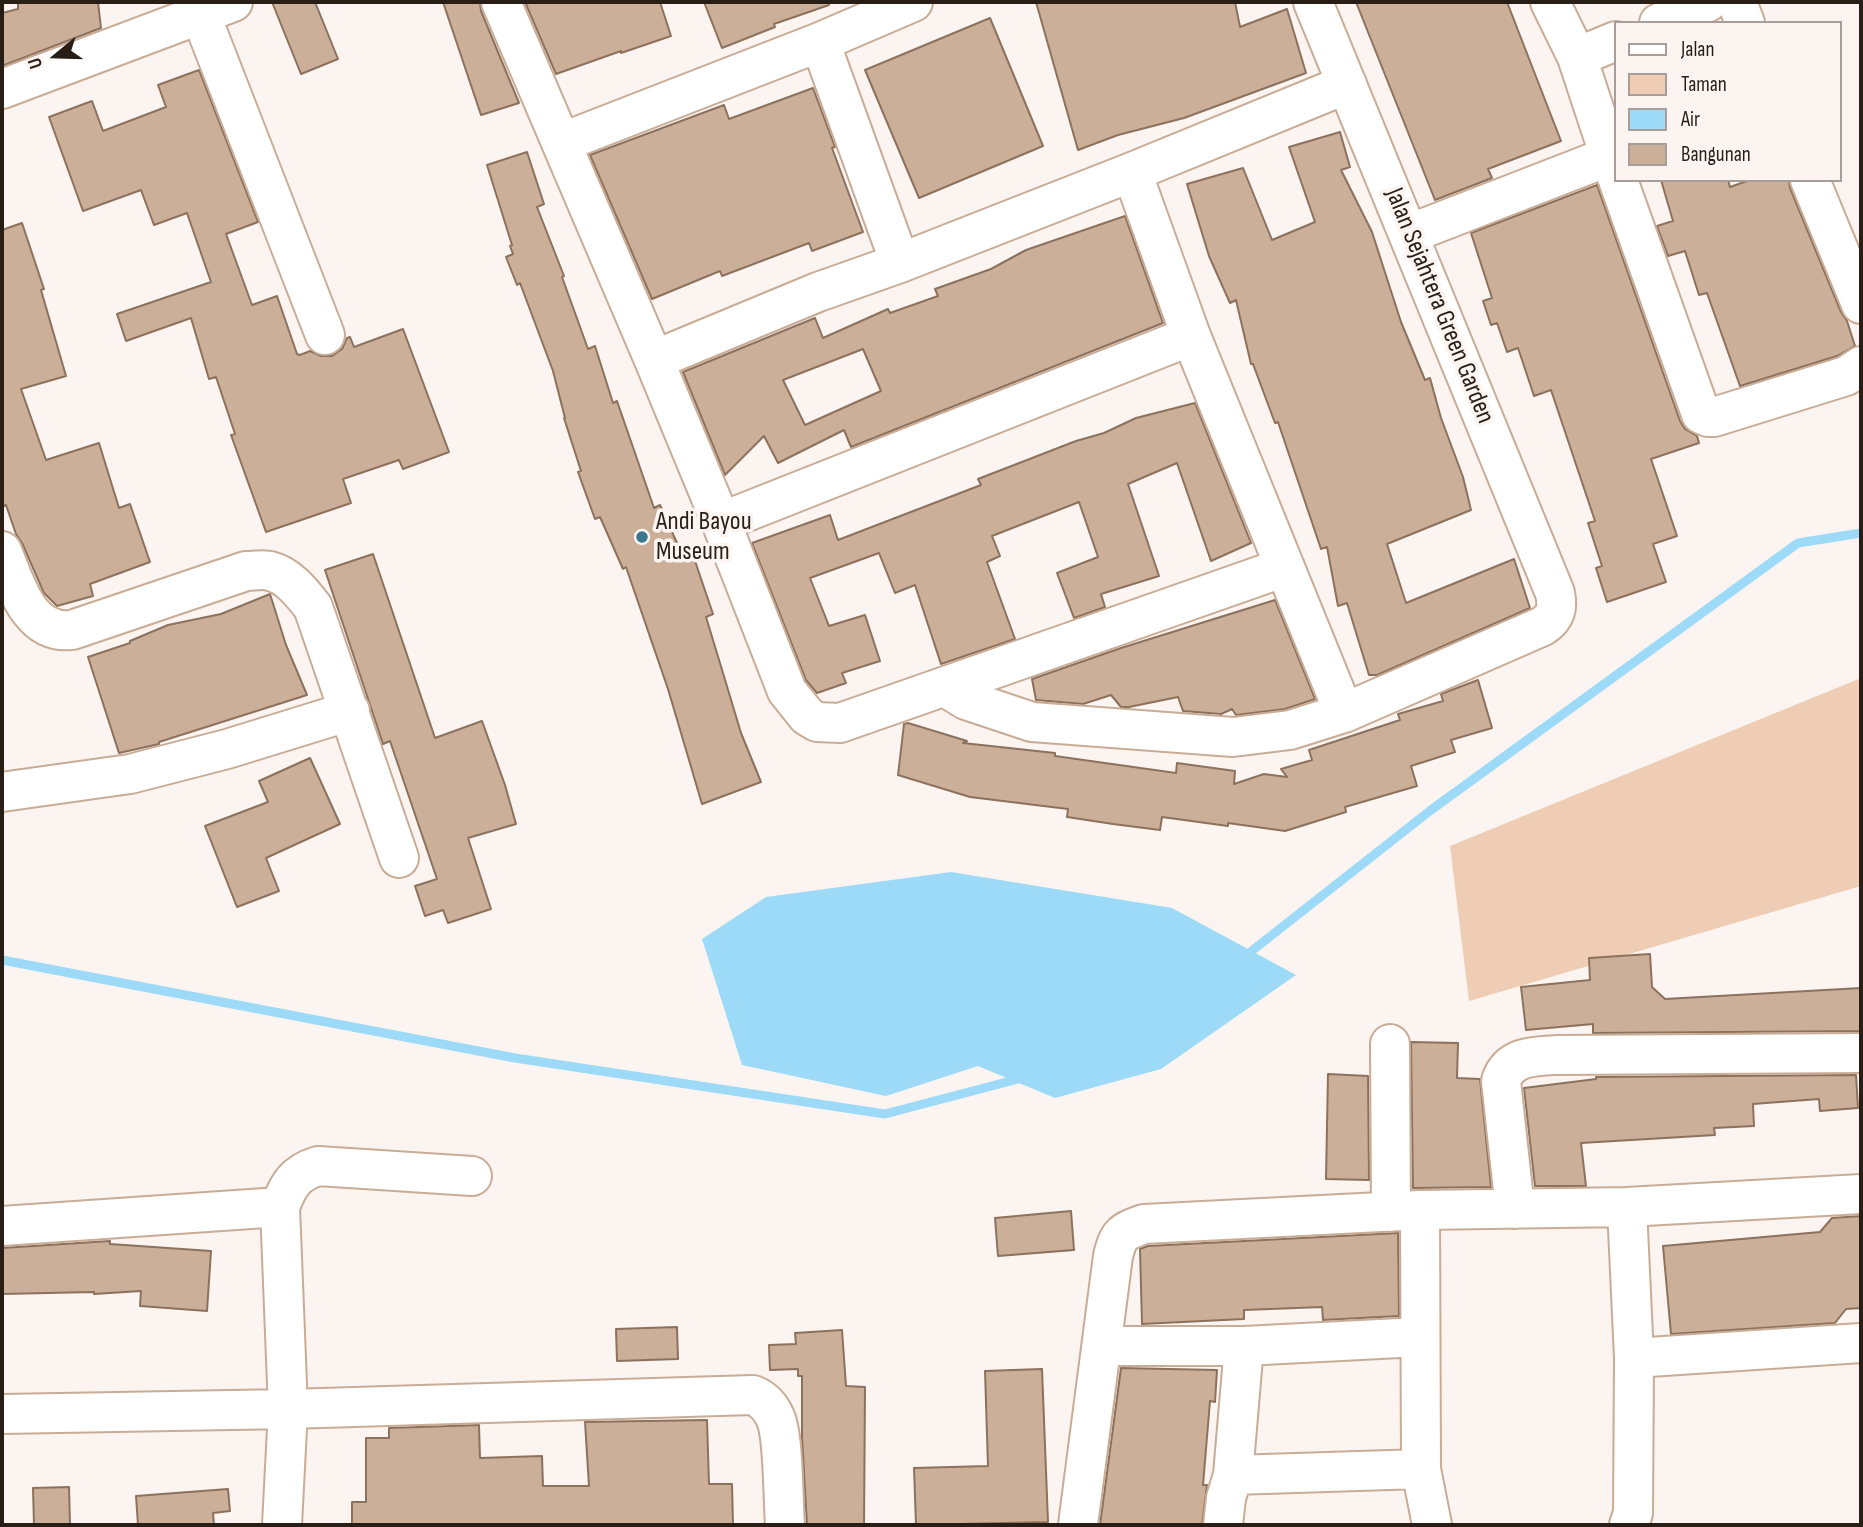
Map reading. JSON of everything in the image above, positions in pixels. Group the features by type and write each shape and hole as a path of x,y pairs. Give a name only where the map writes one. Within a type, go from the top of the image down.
{"street":[{"path":"501,2 654,360 787,691 807,716 817,722 840,723 1285,567"},
{"path":"563,142 820,43 913,2"},
{"name":"Jalan Sejahtera Green Garden","path":"1313,2 1555,593 1555,613 1543,626 1343,713"},
{"path":"1409,234 1615,171 1577,57 1550,2"},
{"path":"1664,21 1708,2"},
{"path":"1737,2 1744,21"},
{"path":"2,89 217,7 325,334"},
{"path":"1577,57 1615,41"},
{"path":"820,43 900,263"},
{"path":"654,360 818,292 900,263 1132,172 1347,84"},
{"path":"945,687 966,700 1032,722 1233,737 1290,730 1343,713 1191,337 1132,172"},
{"path":"1619,182 1701,414 1714,417 1846,376 1861,366"},
{"path":"1811,182 1861,304"},
{"path":"721,522 1191,337"},
{"path":"2,551 26,606 37,619 59,631 72,630 246,571 269,570 288,580 302,592 313,607 399,858"},
{"path":"2,792 130,774 227,750 350,711"},
{"path":"1390,1044 1419,1337 1420,1469 1432,1525"},
{"path":"1516,1209 1501,1081 1504,1072 1515,1062 1533,1056 1557,1055 1861,1053"},
{"path":"282,1525 288,1409 280,1207 290,1182 308,1169 318,1166 472,1176"},
{"path":"1078,1525 1113,1256 1118,1237 1126,1230 1144,1224 1406,1211 1627,1207 1861,1194"},
{"path":"2,1226 280,1207"},
{"path":"1627,1207 1634,1358 1633,1513 1629,1525"},
{"path":"1102,1346 1244,1346 1419,1337"},
{"path":"1634,1358 1861,1343"},
{"path":"1223,1525 1226,1498 1233,1475 1244,1346"},
{"path":"2,1414 288,1409 753,1395 767,1404 778,1425 785,1525"},
{"path":"1233,1475 1420,1469"}],"green space":[{"path":"1861,678 1861,886 1469,1001 1450,846"}],"water":[{"path":"951,872 1172,908 1296,975 1161,1069 1055,1098 978,1066 886,1096 742,1065 702,939 766,897"}],"building":[{"path":"18,2 98,2 101,28 2,66 2,13 18,9"},
{"path":"272,2 315,2 338,59 301,74"},
{"path":"443,2 480,2 481,11 519,103 481,115"},
{"path":"525,2 660,2 671,36 556,74"},
{"path":"704,2 828,2 829,5 774,24 775,27 722,48"},
{"path":"1036,2 1235,2 1240,27 1287,9 1306,73 1184,118 1118,135 1078,150"},
{"path":"1356,2 1507,2 1561,141 1488,169 1492,178 1435,200"},
{"path":"990,18 1043,146 919,198 865,70"},
{"path":"199,70 258,222 226,234 252,305 277,296 297,354 300,355 310,351 321,356 332,356 342,349 347,338 350,337 354,347 403,329 449,452 403,469 399,460 343,479 351,503 266,532 231,435 235,434 216,377 209,379 191,318 126,341 117,314 211,282 187,213 154,225 141,190 83,211 49,117 92,101 103,131 166,107 158,85"},
{"path":"813,88 863,232 812,251 809,243 722,276 720,271 652,299 590,155 724,105 729,119"},
{"path":"1340,132 1350,167 1341,170 1372,232 1401,322 1425,380 1430,378 1441,418 1463,477 1471,510 1387,544 1406,603 1514,559 1530,608 1377,675 1369,675 1347,603 1338,606 1327,547 1321,549 1278,422 1275,423 1251,364 1236,300 1230,303 1209,256 1187,184 1243,168 1272,240 1315,222 1289,147"},
{"path":"527,152 544,204 537,207 588,349 595,346 613,403 617,401 654,508 660,505 685,561 694,558 713,614 706,617 741,733 761,782 702,804 668,689 626,567 623,569 600,517 595,519 578,472 581,471 553,371 520,283 517,285 506,257 513,254 512,245 487,165"},
{"path":"1662,182 1729,182 1730,187 1744,182 1789,182 1855,346 1837,356 1740,386 1707,293 1699,295 1685,251 1668,256 1657,226 1673,221"},
{"path":"1597,185 1680,421 1685,429 1697,436 1699,443 1651,459 1677,536 1653,544 1666,582 1607,602 1596,568 1602,566 1588,523 1595,521 1551,390 1534,396 1518,348 1507,352 1497,323 1491,325 1483,301 1492,298 1471,233"},
{"path":"1125,216 1163,323 851,447 844,430 778,463 764,436 725,475 683,372 815,318 823,338 888,309 890,313 938,296 935,289 991,269 1026,250","holes":["863,349 881,391 805,425 783,380"]},
{"path":"22,223 44,289 41,290 66,376 21,389 46,460 99,443 119,508 130,504 150,562 90,584 93,596 57,606 44,593 16,534 6,505 2,507 2,230"},
{"path":"1195,403 1251,543 1211,561 1177,463 1128,484 1159,576 1101,594 1105,607 1074,618 1057,573 1098,557 1079,502 992,536 1000,556 987,562 1015,639 941,664 915,585 895,593 879,553 810,578 829,626 865,615 880,661 842,673 846,683 817,693 806,680 752,543 830,515 838,540 981,485 978,479 1076,441 1104,433 1136,418"},
{"path":"373,554 435,738 482,721 516,824 468,838 491,909 448,923 443,910 425,916 415,886 437,879 390,741 383,744 325,570"},
{"path":"270,594 286,645 307,695 159,744 119,753 88,657 130,643 168,625 221,614"},
{"path":"1275,600 1315,699 1285,709 1236,715 1232,709 1221,714 1183,711 1178,697 1129,707 1121,707 1111,695 1083,704 1036,700 1032,679"},
{"path":"1478,680 1492,728 1451,740 1455,752 1411,766 1417,786 1345,807 1346,812 1285,831 1162,817 1160,830 1113,824 1067,817 1068,809 970,797 898,775 904,724 908,723 967,741 963,743 1055,753 1055,756 1176,773 1177,763 1235,771 1234,784 1264,774 1287,777 1281,769 1312,760 1309,750 1400,720 1398,714 1443,701 1441,694"},
{"path":"310,758 340,824 266,858 279,891 237,907 205,826 268,802 259,781"},
{"path":"1650,954 1652,987 1665,999 1861,988 1861,1031 1593,1033 1593,1024 1526,1030 1521,987 1590,980 1589,958"},
{"path":"1411,1042 1458,1043 1457,1078 1480,1079 1491,1187 1413,1188"},
{"path":"1328,1074 1368,1076 1369,1180 1326,1179"},
{"path":"1856,1075 1858,1108 1820,1111 1819,1099 1753,1104 1754,1126 1714,1128 1715,1135 1581,1143 1586,1186 1535,1186 1524,1088 1596,1077"},
{"path":"1071,1211 1074,1250 998,1256 995,1218"},
{"path":"1861,1216 1861,1308 1846,1309 1835,1323 1671,1334 1663,1246 1820,1232 1832,1218"},
{"path":"1398,1233 1399,1316 1323,1320 1322,1307 1244,1310 1244,1319 1142,1324 1140,1249 1148,1246"},
{"path":"110,1241 110,1244 211,1251 207,1311 140,1306 141,1291 2,1294 2,1248"},
{"path":"677,1327 678,1359 617,1361 616,1329"},
{"path":"842,1330 846,1386 865,1387 864,1525 807,1525 802,1376 798,1376 798,1369 770,1370 769,1345 796,1344 795,1333"},
{"path":"1121,1368 1217,1370 1215,1402 1210,1401 1203,1485 1207,1485 1202,1525 1100,1525"},
{"path":"1042,1369 1048,1522 916,1525 914,1468 988,1466 985,1371"},
{"path":"707,1420 709,1484 732,1484 733,1525 352,1525 352,1502 366,1502 366,1438 389,1438 389,1428 479,1425 480,1458 542,1456 543,1486 589,1486 585,1422"},
{"path":"69,1487 70,1525 34,1525 33,1488"},
{"path":"228,1489 230,1511 213,1513 214,1525 138,1525 136,1496"}],"waterway":[{"path":"1244,957 1431,810 1798,543 1861,533"},
{"path":"2,960 515,1058 885,1114 1022,1078"}],"place":[{"name":"Andi Bayou Museum","path":"642,537"}]}
